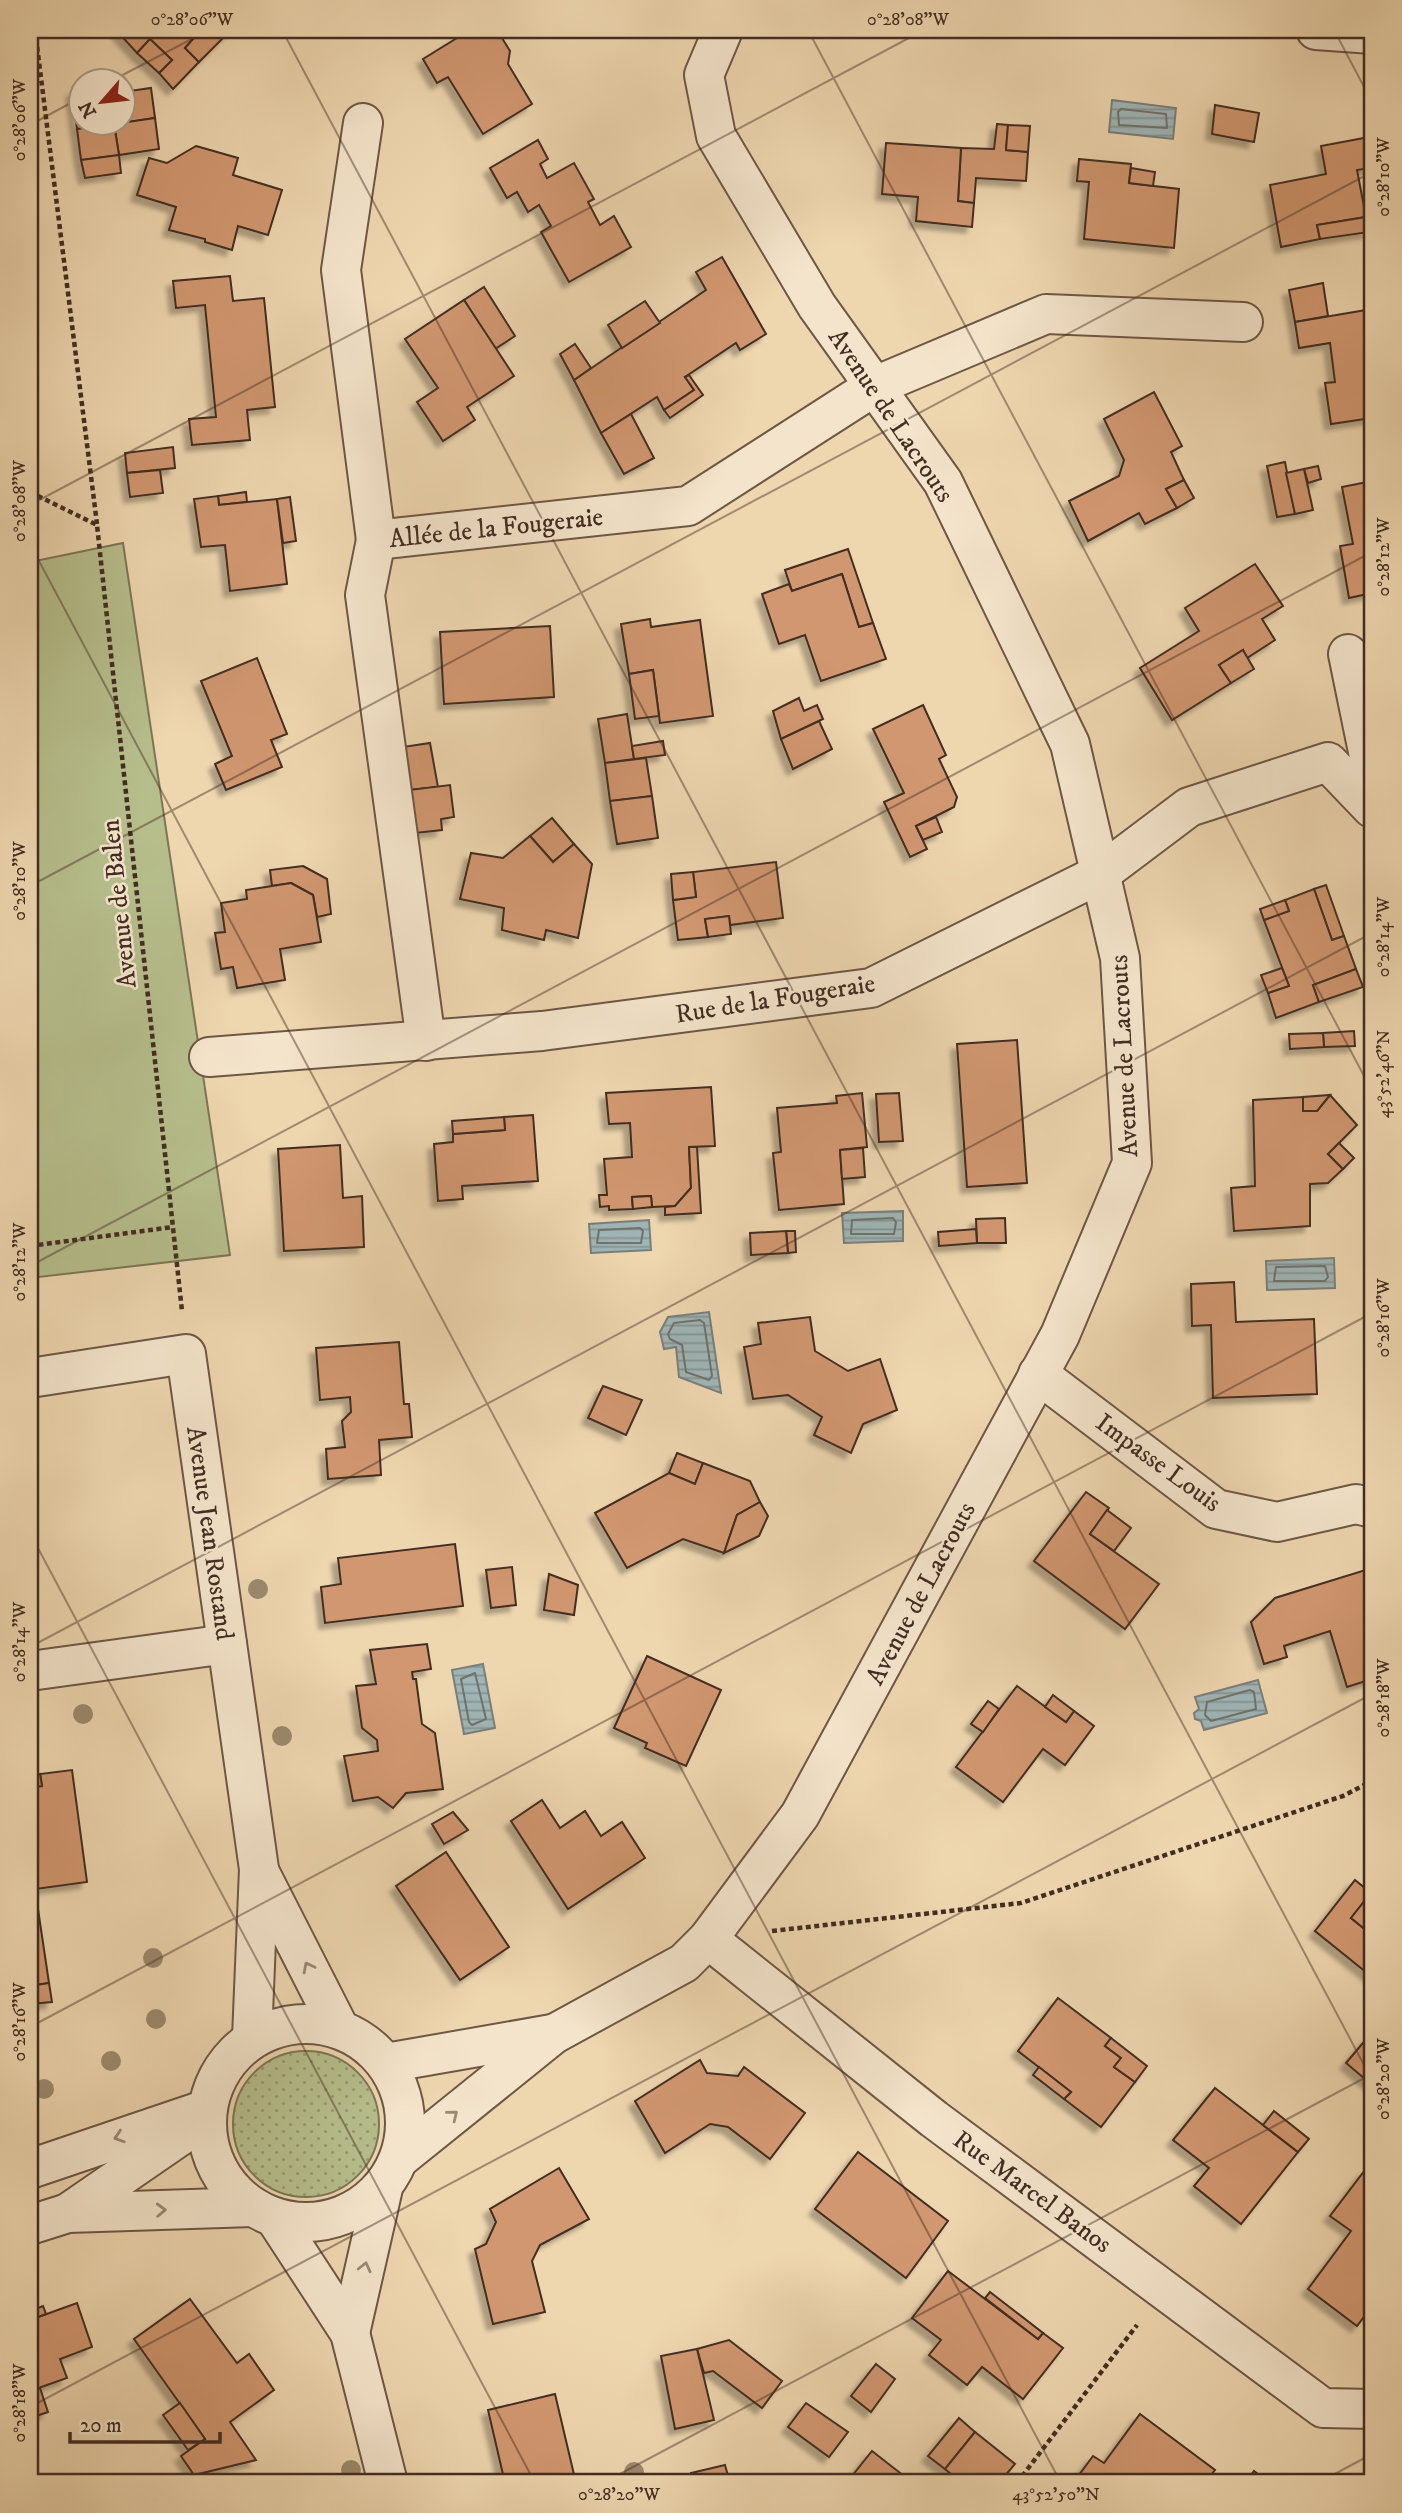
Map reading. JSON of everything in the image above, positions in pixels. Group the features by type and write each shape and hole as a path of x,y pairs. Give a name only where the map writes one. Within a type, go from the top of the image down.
{"street":[{"name":"Avenue de Lacrouts","path":"391,2173 554,2034 684,1962 708,1939 800,1815 1060,1335 1132,1163 1120,958 1070,744 943,482 817,306 716,136 704,75 723,30"},
{"path":"1316,30 1372,34"},
{"name":"Allée de la Fougeraie","path":"363,123 341,270 376,540 688,506 875,386 1046,314 1243,322"},
{"path":"376,540 365,596 426,1041"},
{"path":"1348,654 1372,771"},
{"name":"Rue de la Fougeraie","path":"209,1057 542,1031 871,988 1100,874 1189,807 1328,762 1372,808"},
{"path":"30,1378 186,1354"},
{"name":"Avenue Jean Rostand","path":"186,1354 258,1869 252,2038"},
{"name":"Impasse Louis","path":"1038,1374 1216,1509 1278,1522 1356,1504 1372,1508"},
{"path":"30,1671 227,1644"},
{"name":"Avenue Jean Rostand","path":"258,1869 339,2028"},
{"name":"Rue Marcel Banos","path":"708,1939 934,2119 1165,2288 1323,2408 1372,2409"},
{"path":"350,2333 406,2124 400,2090 386,2063 366,2042 339,2028 311,2022 281,2025 252,2038 229,2059 213,2086 207,2113 209,2143 217,2169 232,2190 264,2213 350,2333 388,2483"},
{"name":"Avenue de Lacrouts","path":"386,2063 554,2034"},
{"path":"30,2169 207,2113"},
{"path":"68,2213 207,2113"},
{"path":"30,2225 68,2213 264,2213 299,2222 323,2222 355,2210 391,2173"}],"path":[{"name":"Avenue de Balen","path":"35,30 97,525 186,1354"},
{"path":"30,492 97,525"},
{"path":"30,1246 173,1227"},
{"path":"708,1939 1021,1903 1343,1796 1372,1781"},
{"path":"1017,2483 1165,2288"}],"green space":[{"path":"123,543 230,1255 30,1278 30,562"},
{"path":"306,2051 334,2056 358,2072 374,2096 379,2124 374,2152 358,2176 334,2192 306,2197 278,2192 254,2176 238,2152 233,2124 238,2096 254,2072 278,2056"}],"water":[{"path":"1112,100 1176,108 1173,139 1109,132"},
{"path":"903,1211 903,1241 844,1243 842,1213"},
{"path":"649,1220 651,1250 591,1253 589,1224"},
{"path":"1334,1258 1335,1288 1267,1290 1266,1261"},
{"path":"709,1312 721,1393 679,1377 676,1347 664,1349 660,1332 668,1317"},
{"path":"483,1664 495,1728 464,1734 452,1670"},
{"path":"1258,1680 1267,1713 1204,1730 1201,1721 1195,1719 1194,1713 1199,1709 1195,1697"}],"building":[{"path":"116,30 201,30 185,48 199,62 173,89 159,73 172,60 150,39 137,53"},
{"path":"201,30 231,30 199,62 185,48"},
{"path":"470,30 497,30 510,51 508,64 532,104 483,134 448,77 437,83 423,59"},
{"path":"150,39 172,60 159,73 137,53"},
{"path":"151,88 155,118 136,121 136,90"},
{"path":"1215,105 1259,113 1254,142 1212,134"},
{"path":"155,118 159,149 119,155 116,136 136,136 136,121"},
{"path":"997,124 1008,125 1006,150 1028,152 1026,181 976,178 974,203 958,201 961,148 994,149"},
{"path":"1008,125 1030,126 1028,152 1006,150"},
{"path":"78,136 116,136 119,155 81,160"},
{"path":"1364,138 1370,168 1357,170 1366,217 1317,225 1320,239 1281,247 1270,185 1326,174 1321,146"},
{"path":"538,140 548,159 540,164 547,178 574,163 594,199 588,202 600,225 614,216 631,247 569,282 541,232 551,226 539,205 528,212 517,192 507,198 490,168"},
{"path":"886,143 961,148 958,201 974,203 972,227 916,221 918,197 882,194"},
{"path":"196,146 238,158 233,175 282,190 268,235 238,226 232,250 205,242 205,239 169,230 176,207 137,195 149,158 167,163"},
{"path":"119,155 121,173 85,178 81,160"},
{"path":"1079,159 1131,164 1129,183 1179,189 1174,248 1084,239 1089,182 1077,181"},
{"path":"1131,168 1155,172 1153,186 1129,183"},
{"path":"1366,217 1369,232 1320,239 1317,225"},
{"path":"722,257 766,334 740,350 736,343 685,377 694,390 664,410 657,397 601,433 574,380 706,290 696,272"},
{"path":"230,276 233,301 264,298 275,407 247,410 250,440 192,445 189,419 216,417 205,305 176,308 173,281"},
{"path":"1323,283 1328,316 1295,322 1289,290"},
{"path":"484,287 515,336 495,349 464,300"},
{"path":"464,300 514,376 467,407 475,420 443,441 417,402 438,388 405,339"},
{"path":"645,301 660,323 622,348 608,325"},
{"path":"1372,309 1372,418 1331,424 1325,383 1335,382 1330,343 1299,348 1295,322"},
{"path":"575,344 591,368 574,380 560,354"},
{"path":"689,375 703,395 670,418 664,410 694,390 685,377"},
{"path":"1154,392 1182,446 1171,452 1184,480 1166,489 1177,508 1145,524 1139,513 1088,541 1069,501 1119,476 1124,460 1104,419"},
{"path":"631,414 654,458 624,474 601,433"},
{"path":"173,447 175,468 127,473 125,453"},
{"path":"1285,462 1295,514 1277,517 1267,466"},
{"path":"1318,466 1321,479 1308,483 1304,469"},
{"path":"1304,469 1313,510 1295,514 1286,473"},
{"path":"160,470 163,493 130,497 127,473"},
{"path":"1184,480 1194,498 1177,508 1166,489"},
{"path":"1372,481 1372,577 1369,577 1372,593 1349,598 1340,546 1353,544 1342,487"},
{"path":"246,492 247,502 219,505 218,496"},
{"path":"218,496 219,505 277,499 287,584 230,591 225,545 201,547 194,499"},
{"path":"290,497 296,541 283,543 277,499"},
{"path":"848,549 873,623 859,627 842,574 792,591 785,570"},
{"path":"1255,564 1283,606 1262,619 1275,640 1247,658 1243,650 1219,665 1231,683 1172,720 1140,668 1199,631 1185,608"},
{"path":"842,574 859,627 873,623 886,659 821,681 805,635 779,644 762,594 789,584 792,591"},
{"path":"650,619 651,627 700,620 713,716 660,723 653,670 629,674 621,624"},
{"path":"550,626 554,697 444,704 440,632"},
{"path":"1243,650 1254,669 1231,683 1219,665"},
{"path":"257,658 287,734 271,740 282,767 226,790 215,764 232,756 201,681"},
{"path":"653,670 659,716 635,719 629,674"},
{"path":"799,698 804,711 817,705 823,719 781,739 773,711"},
{"path":"923,705 946,755 939,759 957,797 954,807 916,826 927,849 910,857 884,802 904,793 873,729"},
{"path":"627,714 634,759 605,763 598,719"},
{"path":"819,721 832,749 793,769 781,739"},
{"path":"663,741 665,755 634,759 632,746"},
{"path":"430,743 438,787 409,790 403,747"},
{"path":"646,758 652,796 610,801 605,763"},
{"path":"450,785 454,817 441,819 442,830 415,833 409,790"},
{"path":"652,796 658,838 617,844 610,801"},
{"path":"936,817 942,832 923,840 916,826"},
{"path":"552,818 574,844 553,862 530,836"},
{"path":"530,836 553,862 574,844 592,864 578,938 546,930 544,940 502,930 504,908 460,899 471,853 503,858"},
{"path":"776,862 783,918 730,925 729,916 705,919 708,937 678,940 673,900 696,897 693,872"},
{"path":"303,866 327,879 331,914 317,917 313,895 291,883 272,886 270,870"},
{"path":"693,872 696,897 673,900 671,874"},
{"path":"291,883 313,895 321,942 280,949 285,980 237,988 233,967 221,969 215,933 225,932 221,903 247,899 246,890"},
{"path":"1326,885 1344,936 1332,940 1314,889"},
{"path":"1314,889 1332,940 1344,936 1356,969 1313,985 1319,1002 1276,1018 1268,993 1289,986 1264,920 1289,911 1285,900"},
{"path":"1285,900 1289,911 1264,920 1260,909"},
{"path":"729,916 731,934 708,937 705,919"},
{"path":"1282,968 1289,986 1268,993 1261,975"},
{"path":"1356,969 1363,987 1319,1002 1313,985"},
{"path":"1354,1031 1355,1046 1324,1047 1323,1033"},
{"path":"1323,1033 1324,1047 1290,1049 1289,1034"},
{"path":"1017,1040 1027,1183 967,1187 957,1044"},
{"path":"711,1087 715,1146 689,1147 691,1188 675,1206 652,1207 651,1196 632,1197 633,1209 609,1210 609,1206 600,1207 599,1195 607,1195 604,1159 632,1157 630,1123 609,1124 606,1093"},
{"path":"862,1093 867,1147 840,1150 844,1204 779,1210 773,1153 781,1152 777,1108 837,1103 836,1096"},
{"path":"899,1093 903,1141 879,1142 876,1094"},
{"path":"1330,1095 1357,1125 1328,1154 1343,1169 1328,1183 1310,1184 1310,1226 1234,1231 1231,1188 1255,1186 1253,1100 1303,1097 1303,1111 1317,1111"},
{"path":"1330,1095 1317,1111 1303,1111 1303,1097"},
{"path":"533,1115 538,1181 462,1186 463,1199 438,1201 434,1144 453,1142 453,1134 505,1130 504,1117"},
{"path":"504,1117 505,1130 453,1134 452,1121"},
{"path":"1339,1143 1354,1158 1343,1169 1328,1154"},
{"path":"340,1145 343,1198 362,1196 364,1247 284,1251 278,1149"},
{"path":"689,1147 697,1147 701,1213 665,1215 665,1207 675,1206 691,1188"},
{"path":"863,1148 865,1177 842,1179 840,1150"},
{"path":"651,1196 652,1207 633,1209 632,1197"},
{"path":"1005,1218 1006,1243 977,1243 976,1219"},
{"path":"976,1229 977,1243 939,1246 938,1232"},
{"path":"786,1231 795,1231 796,1252 788,1253"},
{"path":"786,1231 788,1253 751,1255 750,1233"},
{"path":"1234,1282 1236,1322 1314,1319 1317,1394 1213,1398 1211,1325 1192,1326 1191,1284"},
{"path":"810,1317 815,1351 848,1371 880,1359 897,1410 863,1424 851,1453 814,1435 822,1417 788,1395 753,1399 744,1347 761,1344 758,1323"},
{"path":"399,1342 404,1404 409,1404 412,1437 379,1440 381,1475 328,1479 326,1449 345,1447 342,1421 351,1412 350,1397 320,1400 316,1348"},
{"path":"603,1386 642,1400 626,1435 588,1418"},
{"path":"677,1453 703,1463 695,1484 669,1473"},
{"path":"703,1463 750,1481 760,1502 737,1515 724,1553 683,1539 627,1568 595,1513 669,1473 695,1484"},
{"path":"1086,1492 1109,1508 1090,1534 1159,1584 1125,1629 1034,1561"},
{"path":"760,1502 768,1516 759,1536 724,1553 737,1515"},
{"path":"1107,1510 1131,1528 1114,1551 1090,1534"},
{"path":"455,1544 463,1606 325,1623 321,1587 341,1584 338,1558"},
{"path":"512,1567 516,1605 491,1608 486,1570"},
{"path":"1372,1568 1372,1679 1347,1687 1330,1631 1284,1646 1287,1657 1264,1664 1251,1622 1275,1598"},
{"path":"549,1574 578,1585 574,1615 544,1610"},
{"path":"427,1644 431,1669 412,1672 413,1679 416,1679 422,1724 435,1733 443,1789 406,1793 393,1808 378,1797 353,1801 344,1756 378,1751 377,1740 362,1728 356,1686 376,1684 370,1650"},
{"path":"647,1656 721,1690 686,1766 645,1748 647,1743 614,1728"},
{"path":"1017,1686 1066,1722 1074,1711 1094,1726 1065,1765 1043,1749 1003,1802 956,1767"},
{"path":"1053,1695 1074,1711 1066,1722 1045,1707"},
{"path":"988,1701 999,1709 983,1732 971,1724"},
{"path":"72,1770 87,1882 35,1889 49,1983 30,1986 30,1787 42,1786 40,1774"},
{"path":"40,1774 42,1786 30,1787 30,1776"},
{"path":"542,1800 560,1828 585,1811 601,1836 622,1822 645,1858 568,1909 511,1821"},
{"path":"453,1812 468,1830 444,1844 432,1824"},
{"path":"446,1852 509,1947 460,1980 396,1886"},
{"path":"1355,1880 1371,1893 1351,1918 1372,1935 1372,1977 1315,1931"},
{"path":"1366,1899 1372,1904 1372,1935 1351,1918"},
{"path":"49,1983 52,2002 30,2004 30,1986"},
{"path":"1058,1998 1111,2038 1105,2046 1121,2058 1114,2067 1135,2082 1101,2127 1064,2099 1071,2092 1018,2051"},
{"path":"1368,2037 1372,2041 1372,2085 1346,2063"},
{"path":"1111,2038 1147,2066 1135,2082 1114,2067 1121,2058 1105,2046"},
{"path":"700,2060 707,2073 738,2076 744,2067 805,2113 770,2159 728,2127 710,2124 665,2153 635,2101"},
{"path":"1039,2067 1071,2092 1064,2099 1033,2075"},
{"path":"1215,2088 1298,2152 1241,2224 1194,2186 1209,2168 1173,2140"},
{"path":"1274,2111 1309,2139 1298,2152 1263,2125"},
{"path":"858,2152 948,2221 906,2278 815,2209"},
{"path":"559,2168 589,2219 540,2245 532,2261 545,2312 493,2324 475,2249 486,2244 496,2222 490,2209"},
{"path":"1365,2170 1372,2175 1372,2306 1357,2326 1308,2289 1351,2231 1330,2216"},
{"path":"948,2271 1038,2339 1043,2333 1063,2348 1023,2399 982,2367 967,2385 929,2355 941,2340 912,2318"},
{"path":"990,2292 1043,2333 1038,2339 985,2298"},
{"path":"190,2299 237,2363 249,2354 274,2390 230,2422 256,2460 194,2475 181,2456 205,2439 134,2339"},
{"path":"77,2303 92,2347 60,2359 67,2378 30,2391 30,2320"},
{"path":"43,2306 46,2314 30,2320 30,2311"},
{"path":"729,2340 782,2381 762,2408 713,2371 704,2373 697,2349"},
{"path":"697,2349 714,2420 675,2429 661,2356"},
{"path":"876,2364 895,2379 871,2412 851,2396"},
{"path":"40,2388 48,2412 30,2418 30,2391"},
{"path":"555,2394 576,2483 505,2483 488,2410"},
{"path":"180,2403 205,2439 188,2450 163,2415"},
{"path":"806,2403 848,2432 829,2457 788,2427"},
{"path":"1140,2414 1215,2470 1205,2483 1073,2483 1093,2456 1104,2463"},
{"path":"959,2418 975,2432 945,2469 928,2456"},
{"path":"975,2432 1015,2464 999,2483 962,2483 945,2469"},
{"path":"872,2451 913,2483 861,2483 852,2476"},
{"path":"725,2465 730,2483 693,2483 691,2473"},
{"path":"1254,2471 1270,2483 1245,2483"}]}
